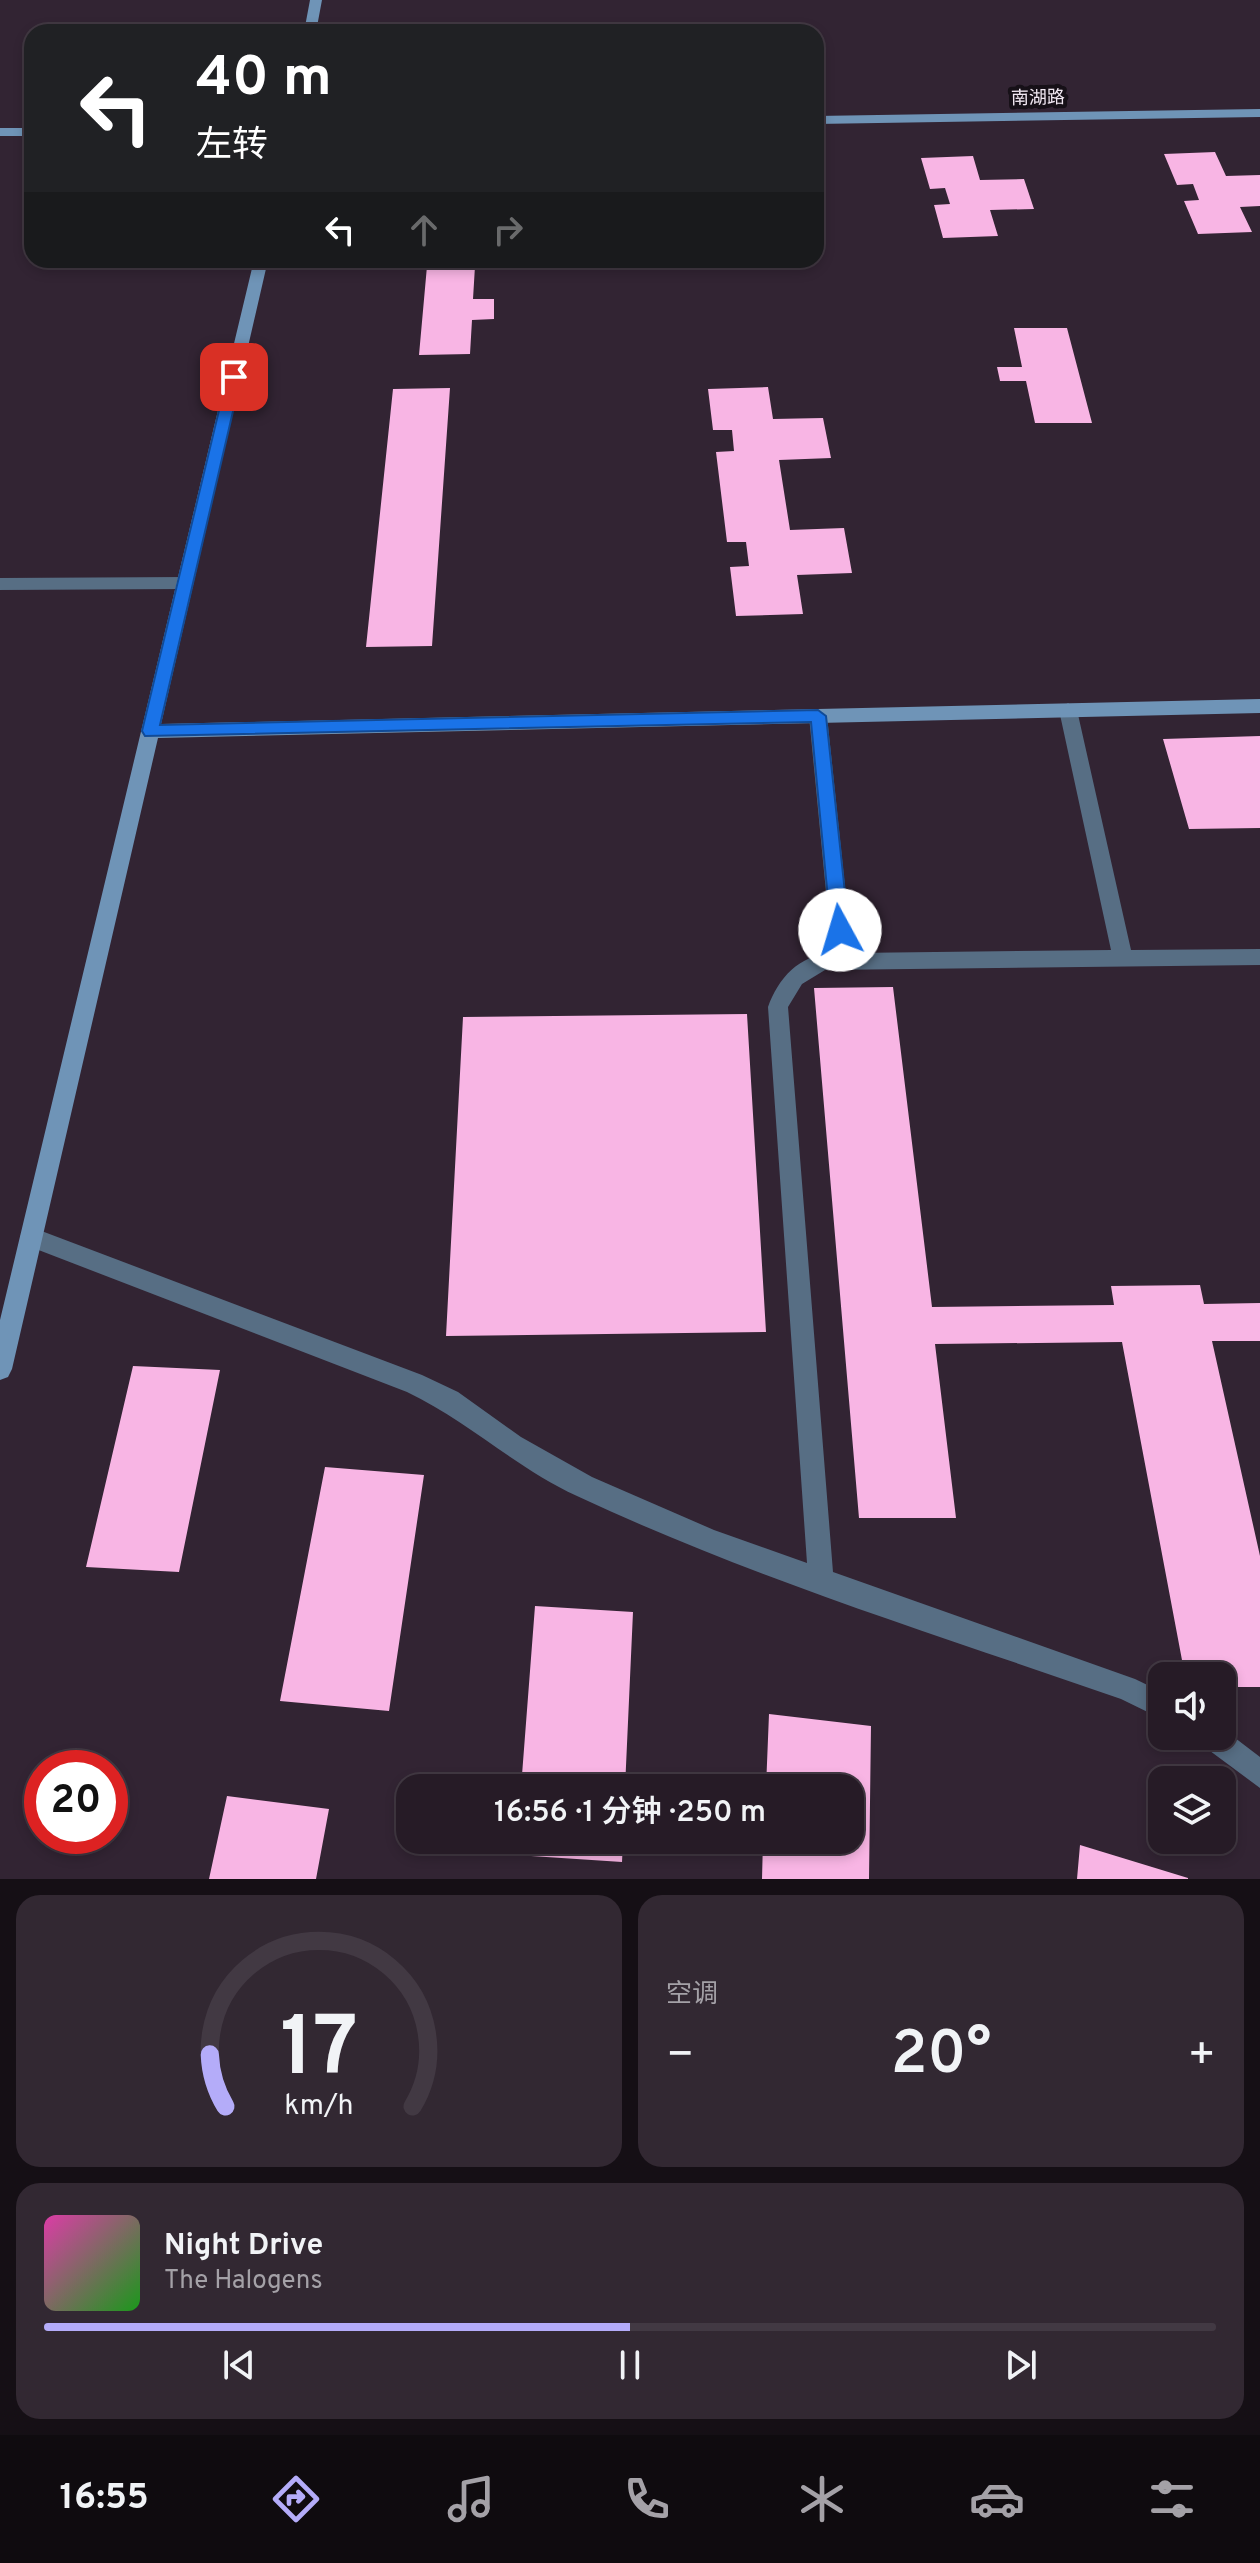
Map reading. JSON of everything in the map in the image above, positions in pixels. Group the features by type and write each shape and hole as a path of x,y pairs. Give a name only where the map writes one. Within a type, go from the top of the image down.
{"street":[{"path":"312,24 316,0"},
{"name":"南湖路","path":"824,120 1260,113"},
{"path":"0,132 24,132"},
{"path":"0,1369 259,268"},
{"path":"151,731 1260,706"}],"lane":[{"path":"0,584 186,583"},
{"path":"1068,710 1123,958"},
{"path":"818,716 843,960"},
{"path":"821,1581 778,1007 783,992 807,968 843,960 1260,957"},
{"path":"31,1237 414,1383 450,1400 512,1446 583,1486 712,1542 1126,1688 1148,1699"},
{"path":"1229,1750 1260,1774"}],"building":[{"path":"1215,152 1226,176 1260,175 1260,206 1240,207 1252,232 1198,234 1184,201 1199,200 1193,184 1177,185 1164,154"},
{"path":"973,156 980,180 1024,179 1034,209 990,210 998,236 943,238 934,205 950,204 945,188 930,189 921,158"},
{"path":"427,268 475,268 473,299 494,299 494,319 472,320 470,354 419,355"},
{"path":"1014,328 1067,328 1092,423 1035,423 1026,381 1000,381 997,367 1022,367"},
{"path":"768,387 773,419 823,418 831,458 779,460 790,530 844,528 852,573 797,575 803,614 736,616 730,567 749,566 746,542 727,542 716,452 734,451 732,430 713,430 708,389"},
{"path":"450,388 432,646 366,647 393,389"},
{"path":"1260,736 1260,828 1189,829 1163,739"},
{"path":"893,987 932,1307 1114,1305 1111,1286 1200,1285 1204,1304 1260,1303 1260,1341 1212,1341 1260,1556 1260,1687 1236,1687 1236,1662 1182,1662 1122,1342 935,1344 956,1518 859,1518 814,988"},
{"path":"747,1014 766,1332 446,1336 463,1017"},
{"path":"133,1366 220,1370 179,1572 86,1567"},
{"path":"325,1467 424,1475 389,1711 280,1701"},
{"path":"535,1606 633,1612 626,1774 522,1774"},
{"path":"769,1714 871,1726 869,1879 762,1879 763,1854 864,1854 864,1774 767,1774"},
{"path":"227,1796 329,1809 316,1879 209,1879"},
{"path":"1080,1845 1188,1878 1188,1879 1077,1879"},
{"path":"516,1854 622,1854 622,1862"}],"route":[{"path":"234,377 151,731 818,716 840,930"}]}
